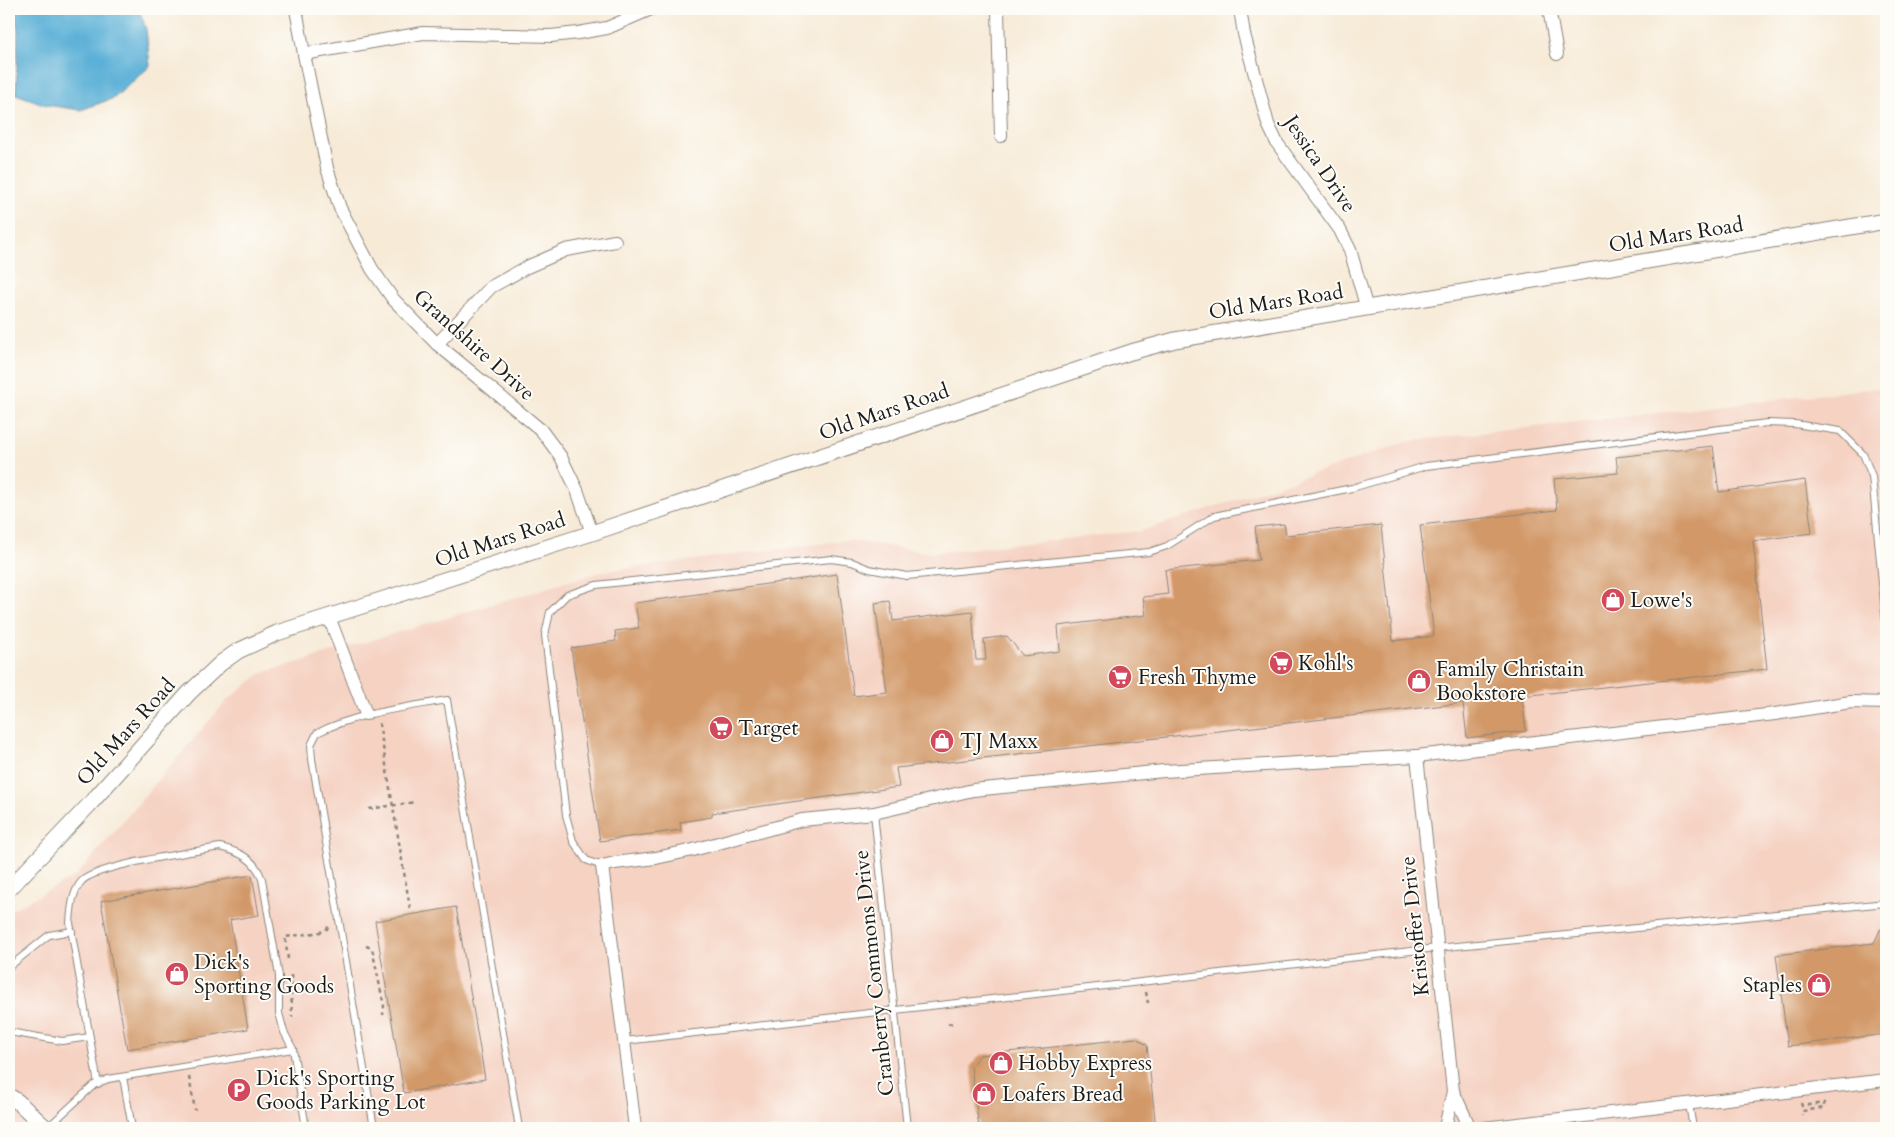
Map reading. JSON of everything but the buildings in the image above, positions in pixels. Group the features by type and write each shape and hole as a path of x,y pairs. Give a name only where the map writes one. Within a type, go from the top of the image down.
{"street":[{"name":"Grandshire Drive","path":"296,9 327,168 340,208 372,270 393,299 437,344 541,430 561,457 577,490 592,533"},
{"path":"304,54 423,33 551,36 578,34 607,28 651,9"},
{"path":"998,9 1001,136"},
{"name":"Jessica Drive","path":"1240,9 1244,34 1268,124 1277,143 1340,230 1350,250 1367,309"},
{"path":"1549,9 1556,54"},
{"name":"Old Mars Road","path":"9,889 83,812 188,693 221,663 238,651 277,633 592,533 1131,352 1175,340 1886,221"},
{"path":"437,344 491,287 527,267 566,250 615,241"},
{"path":"329,617 366,714"},
{"path":"636,1128 602,866 693,850 802,820 874,813 973,790 1164,771 1417,756 1767,715 1851,702 1886,703"},
{"name":"Kristoffer Drive","path":"1417,756 1453,1091 1470,1128"},
{"path":"1484,1128 1516,1126 1886,1080"},
{"name":"Kristoffer Drive","path":"1445,1128 1453,1091"},
{"path":"9,1096 47,1128"}],"lane":[{"path":"602,866 586,860 573,841 566,815 545,635 550,612 567,595 596,584 831,558 852,562 869,569 907,576 1148,552 1167,546 1214,516 1352,488 1426,466 1767,423 1795,424 1840,431 1863,454 1872,476 1886,625"},
{"path":"374,1128 312,750 312,739 316,733 331,726 366,714 447,700 519,1128"},
{"name":"Cranberry Commons Drive","path":"874,813 907,1128"},
{"path":"98,1084 70,923 72,901 81,882 107,868 220,847 234,850 244,855 259,869 279,976 280,1013 284,1032 293,1050 306,1128"},
{"path":"625,1041 1437,948 1886,903"},
{"path":"9,967 50,935 72,931"},
{"path":"9,1032 62,1041 90,1037"},
{"path":"47,1128 98,1084 108,1079 293,1050"},
{"path":"123,1077 132,1128"},
{"path":"1689,1104 1693,1128"}],"path":[{"path":"378,722 410,908"},
{"path":"368,809 416,802"},
{"path":"290,936 324,931 332,924"},
{"path":"366,946 372,948 384,1006 383,1015"},
{"path":"1146,990 1148,1003"},
{"path":"948,1024 954,1023"},
{"path":"189,1077 195,1110"},
{"path":"1801,1103 1802,1106 1824,1103 1824,1108 1802,1111 1802,1115"},
{"path":"1241,1121 1241,1128"}],"shaded area":[{"path":"1886,387 1886,1128 9,1128 9,911 76,876 227,700 262,673 600,572 849,540 930,553 1142,531 1410,441"}],"water":[{"path":"15,9 139,9 146,29 150,66 114,98 81,110 46,105 16,94 18,33"}],"place":[{"name":"Lowe's","path":"1613,600"},
{"name":"Kohl's","path":"1281,663"},
{"name":"Fresh Thyme","path":"1120,677"},
{"name":"Family Christain Bookstore","path":"1419,681"},
{"name":"Target","path":"721,728"},
{"name":"TJ Maxx","path":"942,741"},
{"name":"Dick's Sporting Goods","path":"177,974"},
{"name":"Staples","path":"1819,985"},
{"name":"Hobby Express","path":"1001,1063"},
{"name":"Dick's Sporting Goods Parking Lot","path":"239,1090"},
{"name":"Loafers Bread","path":"984,1094"}]}
